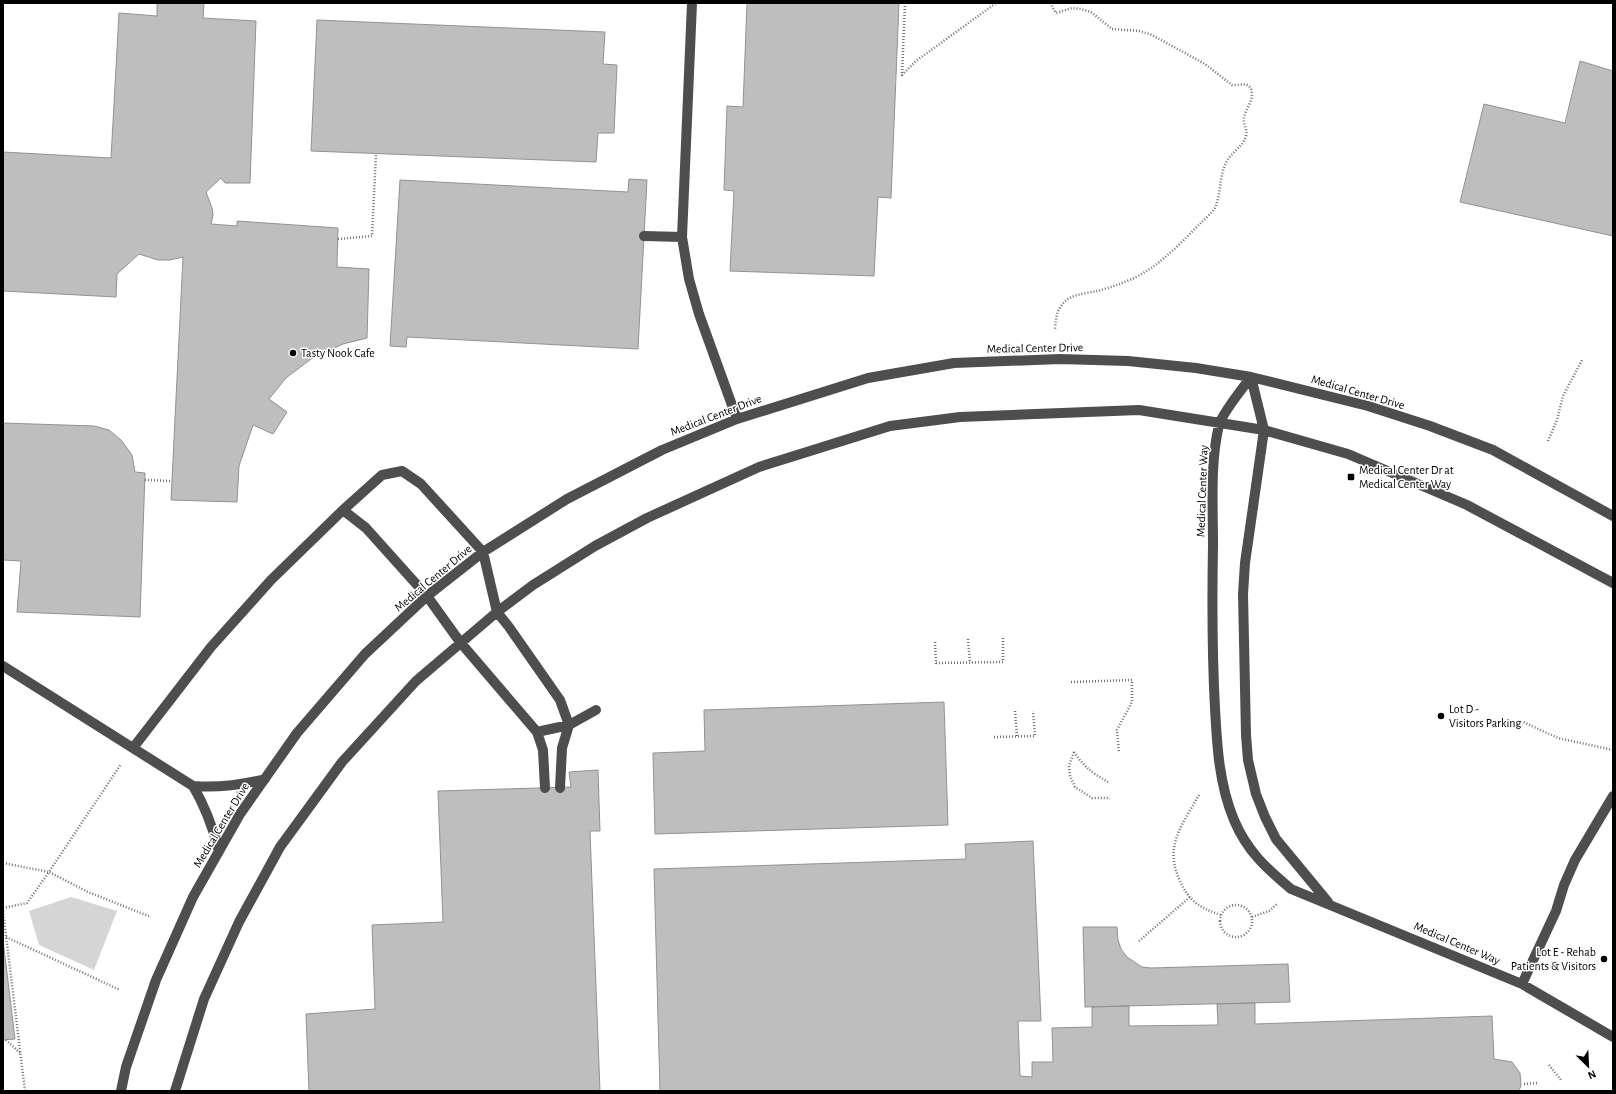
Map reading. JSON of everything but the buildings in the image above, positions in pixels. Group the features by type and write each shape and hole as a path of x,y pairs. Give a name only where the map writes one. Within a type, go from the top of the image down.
{"street":[{"path":"692,3 682,237 689,279 699,314 737,419"},
{"path":"644,236 682,237"},
{"name":"Medical Center Drive","path":"121,1091 126,1067 156,980 193,897 240,814 297,733 365,654 427,596 483,552 567,499 662,450 737,419 868,378 954,363 1042,359 1128,361 1196,368 1251,377 1368,406 1444,432 1493,450 1613,516"},
{"name":"Medical Center Way","path":"1251,377 1220,422 1214,458 1212,595 1213,671 1219,767 1225,796 1234,821 1246,843 1263,865 1291,889 1522,984 1613,1037"},
{"name":"Medical Center Way","path":"1251,377 1264,430 1245,562 1243,594 1246,734 1248,760 1256,794 1276,839 1329,904"},
{"path":"175,1091 204,999 239,922 280,847 342,762 416,681 497,612 533,585 595,546 654,514 759,467 890,426 960,417 1139,410 1264,430 1348,454 1467,504 1613,583"},
{"path":"133,748 211,647 271,580 343,510 382,475 402,471 421,484 483,552 497,612 510,627 560,700 569,724 562,748 560,788"},
{"path":"343,510 366,528 427,596 460,642 537,732 543,750 545,788"},
{"path":"3,666 193,786 201,798 211,823 219,851"},
{"path":"537,732 569,724 596,710"},
{"path":"193,786 210,787 241,785 265,779"},
{"path":"1522,984 1556,911 1564,885 1575,860 1613,796"}],"path":[{"path":"905,3 902,75 916,61 996,3"},
{"path":"1050,3 1056,13 1072,8 1081,9 1091,12 1112,29 1140,31 1152,35 1205,64 1232,85 1247,85 1251,94 1250,105 1244,117 1246,136 1244,141 1231,154 1225,164 1214,208 1207,217 1146,271 1114,286 1068,299 1061,305 1056,313 1055,329"},
{"path":"338,239 372,236 376,154"},
{"path":"1548,441 1557,420 1563,396 1582,360"},
{"path":"145,480 172,481"},
{"path":"936,642 936,663 1003,662 1003,637"},
{"path":"968,639 970,663"},
{"path":"1071,682 1132,680 1132,702 1117,730 1119,753"},
{"path":"1015,711 1017,736"},
{"path":"994,737 1035,736 1034,711"},
{"path":"1521,721 1558,738 1613,750"},
{"path":"1108,782 1090,772 1074,752 1069,766 1070,776 1075,787 1092,798 1110,798"},
{"path":"25,1091 3,909 27,903 121,764"},
{"path":"1199,795 1182,827 1174,848 1175,865 1182,883 1190,896 1203,907 1221,915"},
{"path":"3,863 49,872 88,892 151,917"},
{"path":"1139,941 1190,896"},
{"path":"1252,917 1269,911 1277,904"},
{"path":"1237,905 1246,908 1252,917 1252,923 1247,932 1243,935 1232,936 1220,926 1221,915 1227,907 1237,905"},
{"path":"6,937 120,990"},
{"path":"6,1040 20,1053"},
{"path":"1549,1065 1561,1080"},
{"path":"1524,1084 1538,1083"}],"shaded area":[{"path":"71,897 117,911 94,970 39,945 29,911"}],"place":[{"name":"Tasty Nook Cafe","path":"293,353"},
{"name":"Medical Center Dr at Medical Center Way","path":"1351,477"},
{"name":"Lot D - Visitors Parking","path":"1441,716"},
{"name":"Lot E - Rehab Patients & Visitors","path":"1604,959"}]}
